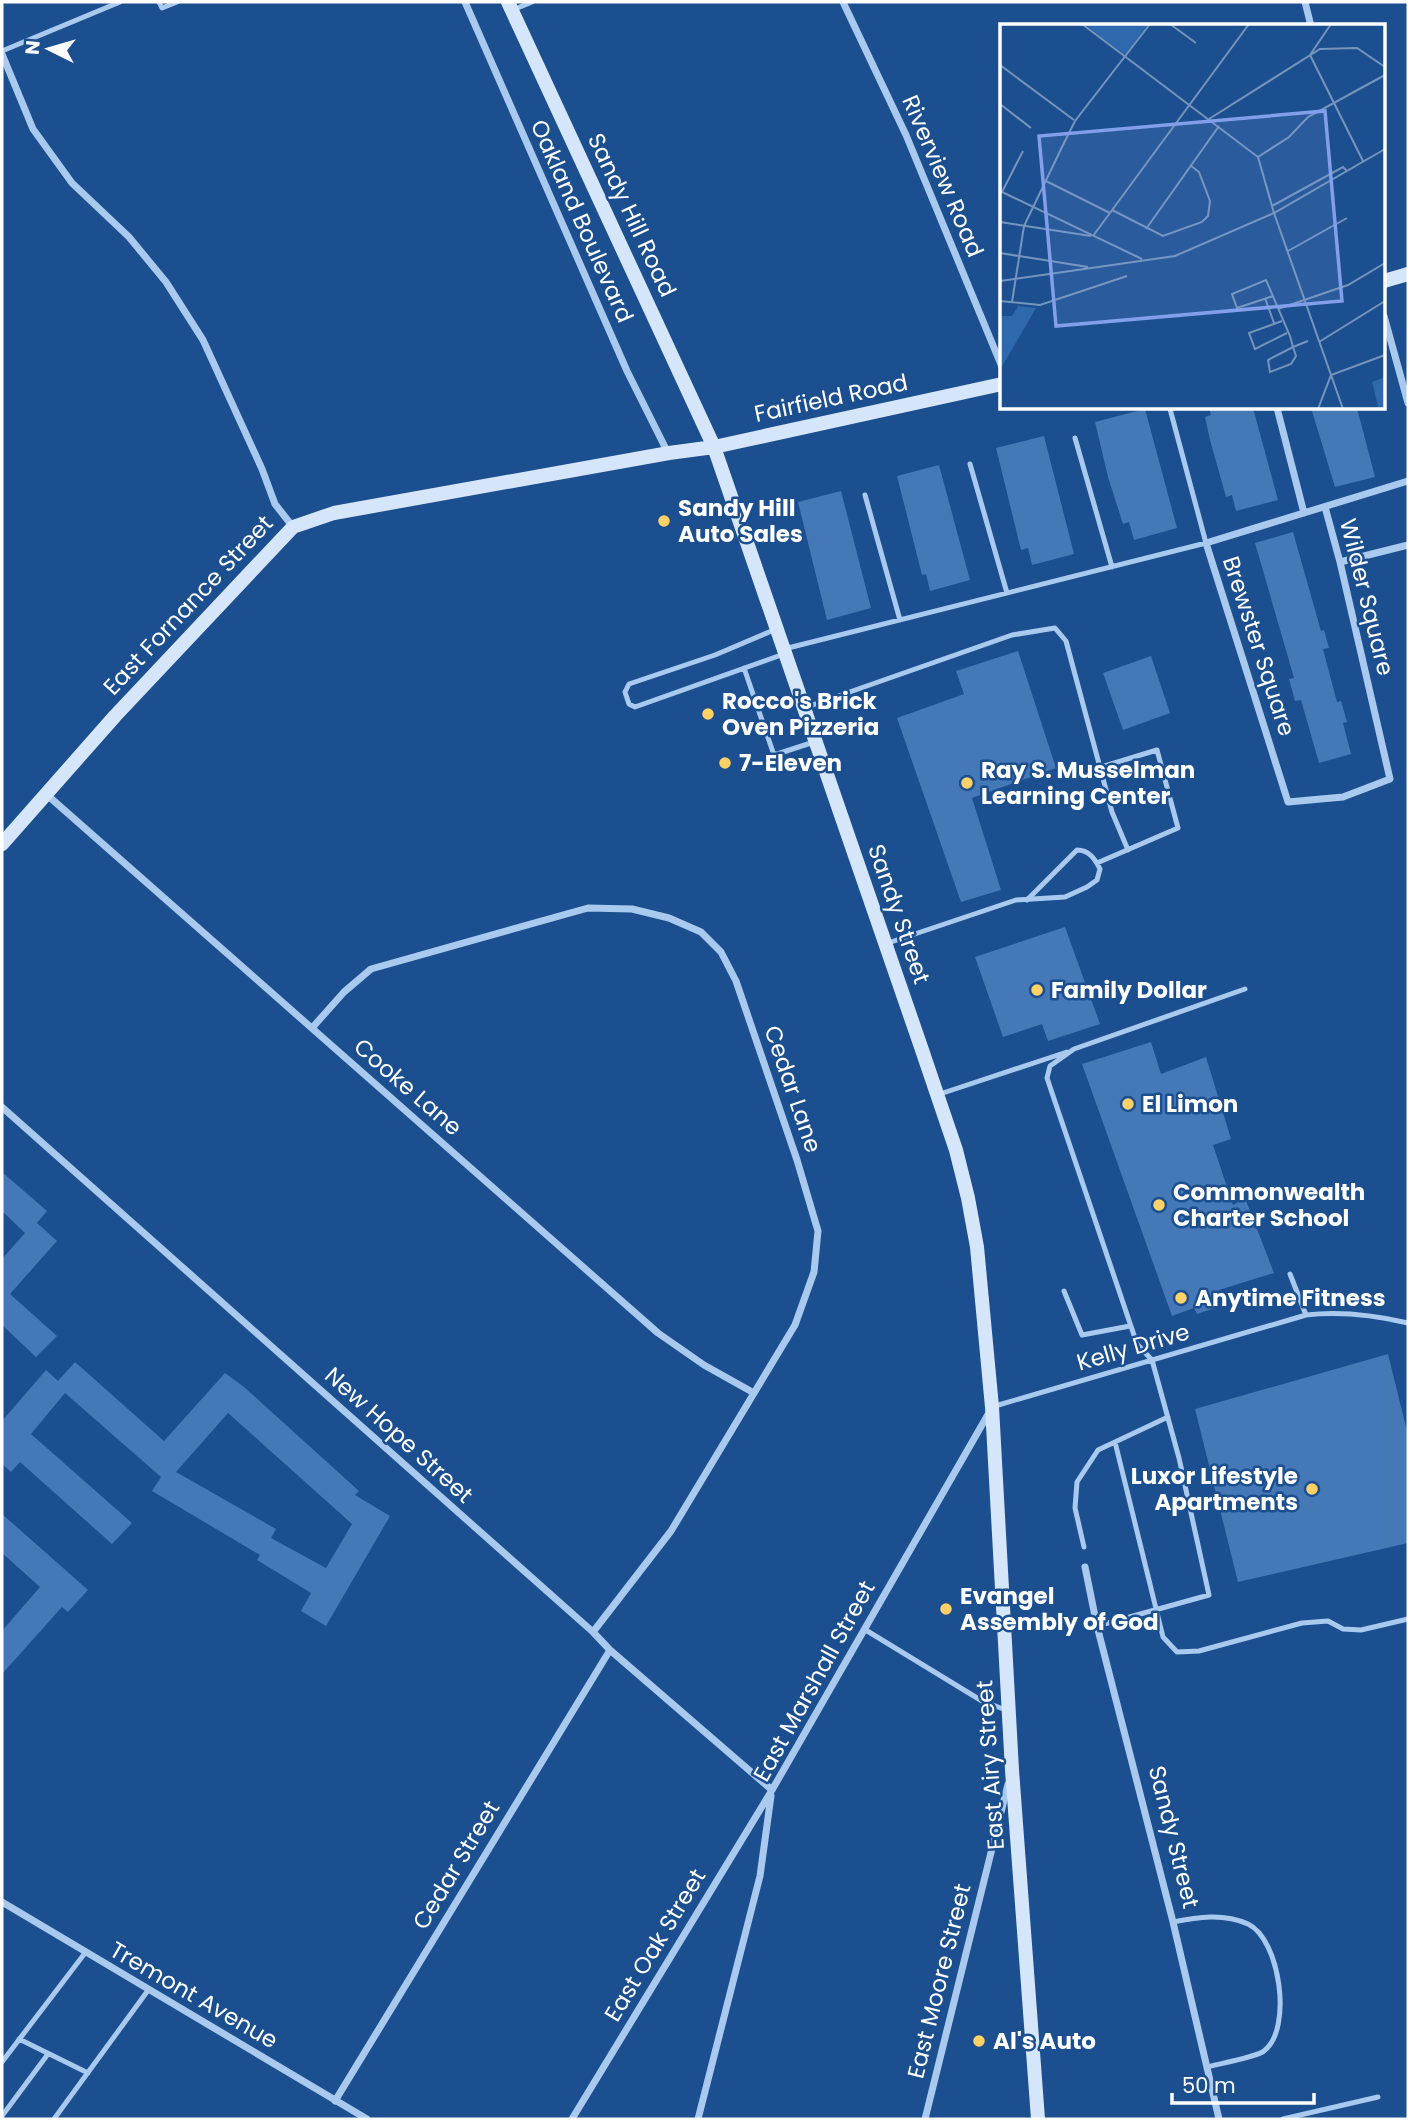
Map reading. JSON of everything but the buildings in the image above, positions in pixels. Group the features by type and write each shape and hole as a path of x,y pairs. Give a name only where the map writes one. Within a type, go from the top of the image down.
{"main road":[{"name":"Sandy Hill Road","path":"510,6 714,447"},
{"path":"1386,280 1408,274"},
{"name":"Fairfield Road","path":"668,453 714,447 1000,384"},
{"name":"Sandy Street","path":"714,447 956,1150 975,1235 992,1407"},
{"name":"East Fornance Street","path":"2,844 115,716 293,527 334,513 668,453"},
{"name":"East Airy Street","path":"992,1407 1012,1770 1038,2119"}],"street":[{"name":"Oakland Boulevard","path":"465,2 627,371 668,453"},
{"name":"Riverview Road","path":"844,2 906,135 1000,362"},
{"path":"1305,2 1310,24"},
{"path":"2,52 33,129 72,183 129,237 166,282 203,340 262,469 275,504 293,527"},
{"path":"1386,323 1408,404"},
{"path":"1278,410 1304,513"},
{"name":"Brewster Square","path":"1390,779 1343,797 1288,802 1206,543 1408,481"},
{"name":"Wilder Square","path":"1325,507 1390,779"},
{"path":"1340,562 1408,545"},
{"name":"Cooke Lane","path":"46,794 658,1333 704,1365 754,1393"},
{"name":"Cedar Lane","path":"312,1028 344,992 371,969 588,908 632,909 669,918 701,932 721,952 736,981 797,1160 818,1231 814,1272 795,1325 671,1531 593,1632"},
{"name":"New Hope Street","path":"2,1107 593,1632 610,1650 772,1790"},
{"name":"East Marshall Street","path":"698,2119 760,1876 772,1790 992,1407"},
{"name":"Sandy Street","path":"1085,1567 1097,1626 1173,1922 1219,2119"},
{"name":"Cedar Street","path":"335,2101 610,1650"},
{"name":"East Moore Street","path":"925,2119 1012,1770"},
{"name":"East Oak Street","path":"572,2119 772,1790"},
{"name":"Tremont Avenue","path":"2,1902 367,2119"}],"lane":[{"path":"2,52 120,2"},
{"path":"159,2 162,8 177,2"},
{"path":"510,6 532,2"},
{"path":"777,629 715,655 629,684 625,692 629,704 635,707 785,651 1206,543 1170,410"},
{"path":"1075,438 1112,567"},
{"path":"970,464 1007,593"},
{"path":"865,495 901,620"},
{"path":"804,708 1012,635 1055,628 1066,641 1112,812 1128,850"},
{"path":"744,668 774,755 816,742"},
{"path":"1097,863 1178,828 1157,750 1101,767"},
{"path":"886,944 1016,900 1027,900 1057,898 1087,887 1097,880 1100,869 1084,850 1077,850 1027,900"},
{"path":"937,1095 1245,989"},
{"path":"1074,1049 1050,1066 1047,1078 1130,1326 1137,1344 1152,1360 1179,1458 1209,1595 1097,1626"},
{"path":"1290,1273 1306,1315"},
{"path":"1064,1291 1082,1335 1130,1326"},
{"name":"Kelly Drive","path":"992,1407 1306,1315 1350,1313 1408,1323"},
{"path":"1084,1547 1075,1508 1077,1482 1098,1450 1168,1417"},
{"path":"1115,1442 1163,1637 1177,1652 1189,1652 1302,1623 1328,1621 1343,1629 1361,1630 1408,1619"},
{"path":"864,1629 982,1701 1009,1711"},
{"path":"1173,1922 1208,1917 1250,1925 1270,1949 1278,1973 1280,2005 1276,2034 1264,2052 1206,2067"},
{"path":"2,2062 85,1953"},
{"path":"54,2119 149,1989"},
{"path":"19,2039 88,2073"},
{"path":"2,2116 48,2054"},
{"path":"1283,2119 1378,2097"}],"place":[{"name":"Sandy Hill Auto Sales","path":"664,521"},
{"name":"Rocco's Brick Oven Pizzeria","path":"708,714"},
{"name":"7-Eleven","path":"725,763"},
{"name":"Ray S. Musselman Learning Center","path":"967,783"},
{"name":"Family Dollar","path":"1037,990"},
{"name":"El Limon","path":"1128,1104"},
{"name":"Commonwealth Charter School","path":"1159,1205"},
{"name":"Anytime Fitness","path":"1181,1298"},
{"name":"Luxor Lifestyle Apartments","path":"1312,1489"},
{"name":"Evangel Assembly of God","path":"946,1609"},
{"name":"Al's Auto","path":"979,2041"}]}
